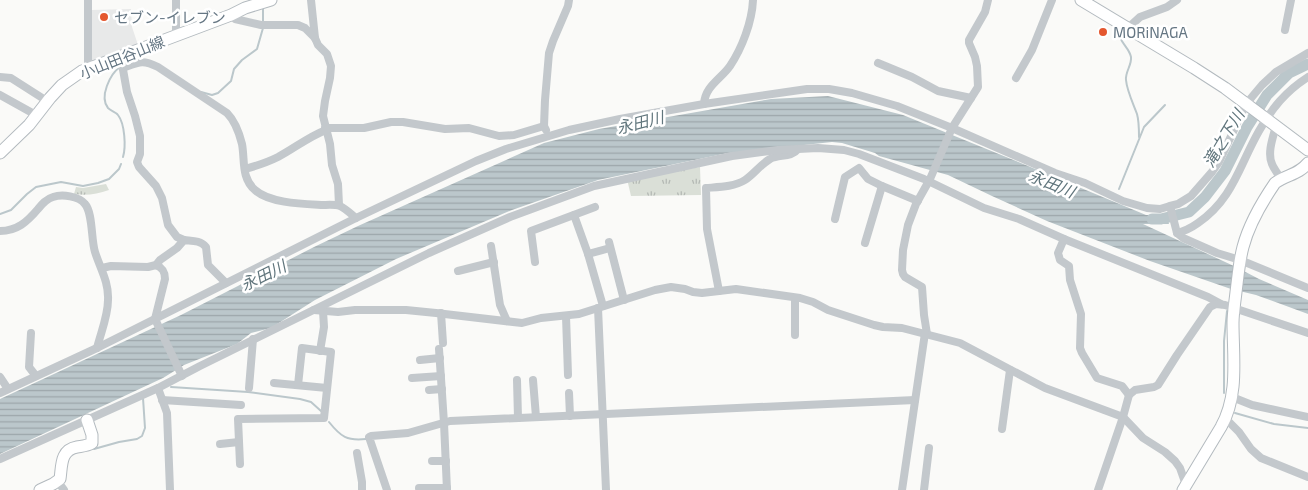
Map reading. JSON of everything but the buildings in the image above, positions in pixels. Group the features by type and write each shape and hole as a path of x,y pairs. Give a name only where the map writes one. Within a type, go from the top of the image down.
{"main road":[{"name":"小山田谷山線","path":"0,153 62,85 82,71 88,68 122,63 176,36 231,15 244,8 271,0"},
{"path":"1087,2 1225,88 1308,150"},
{"path":"1184,488 1226,419 1232,397 1234,384 1233,320 1240,260 1248,230 1275,183 1302,170 1308,163"},
{"path":"40,490 61,486 63,456 74,448 92,442 92,434 87,420"}],"street":[{"path":"88,0 88,68"},
{"path":"176,0 176,36"},
{"path":"311,0 315,38 318,45 327,54 330,66 324,116 332,165 338,184 339,206"},
{"path":"548,136 544,126 550,53 569,0"},
{"path":"704,104 707,91 730,66 737,54 749,23 753,0"},
{"path":"902,490 926,334 922,287 905,277 902,270 903,250 910,220 952,128 978,87 977,66 968,40 985,12 988,0"},
{"path":"1016,78 1032,50 1052,0"},
{"path":"1128,28 1140,17 1167,7 1177,0"},
{"path":"1284,30 1291,0"},
{"path":"231,15 235,19 264,26 298,25 306,28 315,38"},
{"path":"0,393 97,348 356,218 476,161 506,149 569,130 612,120 704,104 807,89 829,89 852,93 888,104 952,128 1054,173 1085,183 1123,201 1147,208 1160,208 1178,204 1191,196 1212,172 1248,105 1262,85 1276,72 1308,53"},
{"path":"226,283 208,265 204,244 177,237 168,225 162,198 156,186 138,167 140,136 127,92 122,63 144,62 150,64 227,113 239,133 245,176 249,184 260,195 306,204 339,206 356,218"},
{"path":"878,63 912,77 938,91 971,98"},
{"path":"0,76 11,78 47,101"},
{"path":"1177,233 1191,228 1208,216 1226,196 1265,118 1287,92 1308,77"},
{"path":"0,95 36,115"},
{"path":"245,169 277,158 326,129 364,128 391,122 402,122 445,129 469,128 493,135 505,136 544,126"},
{"path":"1276,126 1271,147 1271,160 1281,179"},
{"path":"719,291 707,229 706,188 733,184 744,180 770,159 791,155 798,149"},
{"path":"0,460 158,388 450,243 510,217 594,186 732,156 798,149 836,149 859,154 929,180 984,208 1018,219 1221,304 1235,307 1308,333"},
{"path":"835,219 845,178 860,168 868,179 918,202"},
{"path":"865,243 882,186"},
{"path":"0,231 9,231 19,227 53,197 75,198 86,205 95,252 102,268 108,297 108,309 97,348"},
{"path":"1170,206 1177,233 1184,238 1217,253 1240,260 1308,288"},
{"path":"535,262 531,231 595,207"},
{"path":"574,215 588,254 600,307 606,490"},
{"path":"1064,239 1058,253 1060,260 1069,266 1070,280 1080,308 1080,348 1082,353 1097,378 1122,386 1130,395"},
{"path":"102,268 111,266 148,267 156,265 184,240"},
{"path":"588,254 610,245 624,300"},
{"path":"491,246 500,305 507,321"},
{"path":"458,271 494,262"},
{"path":"156,265 165,272 165,279 155,319 182,376"},
{"path":"314,310 338,312 406,310 522,323 541,318 579,314 655,290 671,287 702,293 736,289 795,298 813,302 828,310 874,325 902,328 960,343 1045,388 1124,417 1143,438 1175,461 1180,468 1184,488"},
{"path":"795,298 795,335"},
{"path":"1098,490 1130,395 1135,390 1158,385 1210,307 1221,304"},
{"path":"320,351 324,328 323,311"},
{"path":"419,488 447,489 440,358 441,313"},
{"path":"566,316 568,375"},
{"path":"31,334 29,366 36,376"},
{"path":"249,388 254,339"},
{"path":"240,464 238,419 324,418 331,352 302,348 298,385"},
{"path":"420,360 440,358"},
{"path":"1002,429 1010,370"},
{"path":"412,378 441,376"},
{"path":"0,377 8,389"},
{"path":"517,380 518,418"},
{"path":"533,380 536,417"},
{"path":"274,383 328,388"},
{"path":"158,388 167,417 170,490"},
{"path":"429,390 442,389"},
{"path":"569,393 570,416"},
{"path":"1232,397 1252,405 1308,417"},
{"path":"162,400 241,405"},
{"path":"388,490 373,447 368,439 369,437 408,433 450,421 915,400"},
{"path":"1226,419 1261,458 1308,476"},
{"path":"220,444 239,442"},
{"path":"924,490 929,448"},
{"path":"357,453 362,490"},
{"path":"432,461 446,461"}],"shaded area":[{"path":"131,9 132,27 138,45 90,63 91,10"}],"green space":[{"path":"700,167 701,195 631,196 627,179"},
{"path":"106,184 109,190 100,193 74,194 76,187 83,188"}],"water":[{"name":"永田川","path":"828,96 903,115 1146,215 1166,215 1169,224 1143,224 1308,300 1308,314 1150,261 1047,221 948,175 879,156 875,153 842,143 832,142 728,153 598,180 512,210 396,259 315,300 271,328 251,333 237,344 184,365 163,378 0,454 0,399 181,315 358,226 544,143 599,129 771,99"}],"waterway":[{"path":"263,8 263,23"},
{"path":"201,92 212,95 218,93 231,81 234,69 242,60 257,49 263,28"},
{"path":"1121,29 1121,40 1131,57 1126,80 1138,117 1139,137"},
{"name":"滝之下川","path":"1152,219 1161,219 1189,212 1205,197 1225,171 1247,127 1267,95 1289,73 1308,64"},
{"path":"120,67 109,80 105,98 108,108 117,114 122,124 125,142 123,157"},
{"path":"1119,189 1144,127 1165,105"},
{"path":"0,214 11,210 36,187 61,182 83,186 98,183 109,179 119,169 121,164"},
{"path":"1224,393 1224,341 1227,311"},
{"path":"171,387 248,392 300,399 311,402 321,411"},
{"path":"94,449 137,439 142,436 145,428 143,398"},
{"path":"1235,413 1274,424 1308,428"},
{"path":"329,422 345,437 366,439"}],"place":[{"name":"セブン-イレブン","path":"104,17"},
{"name":"MORiNAGA","path":"1103,32"}]}
